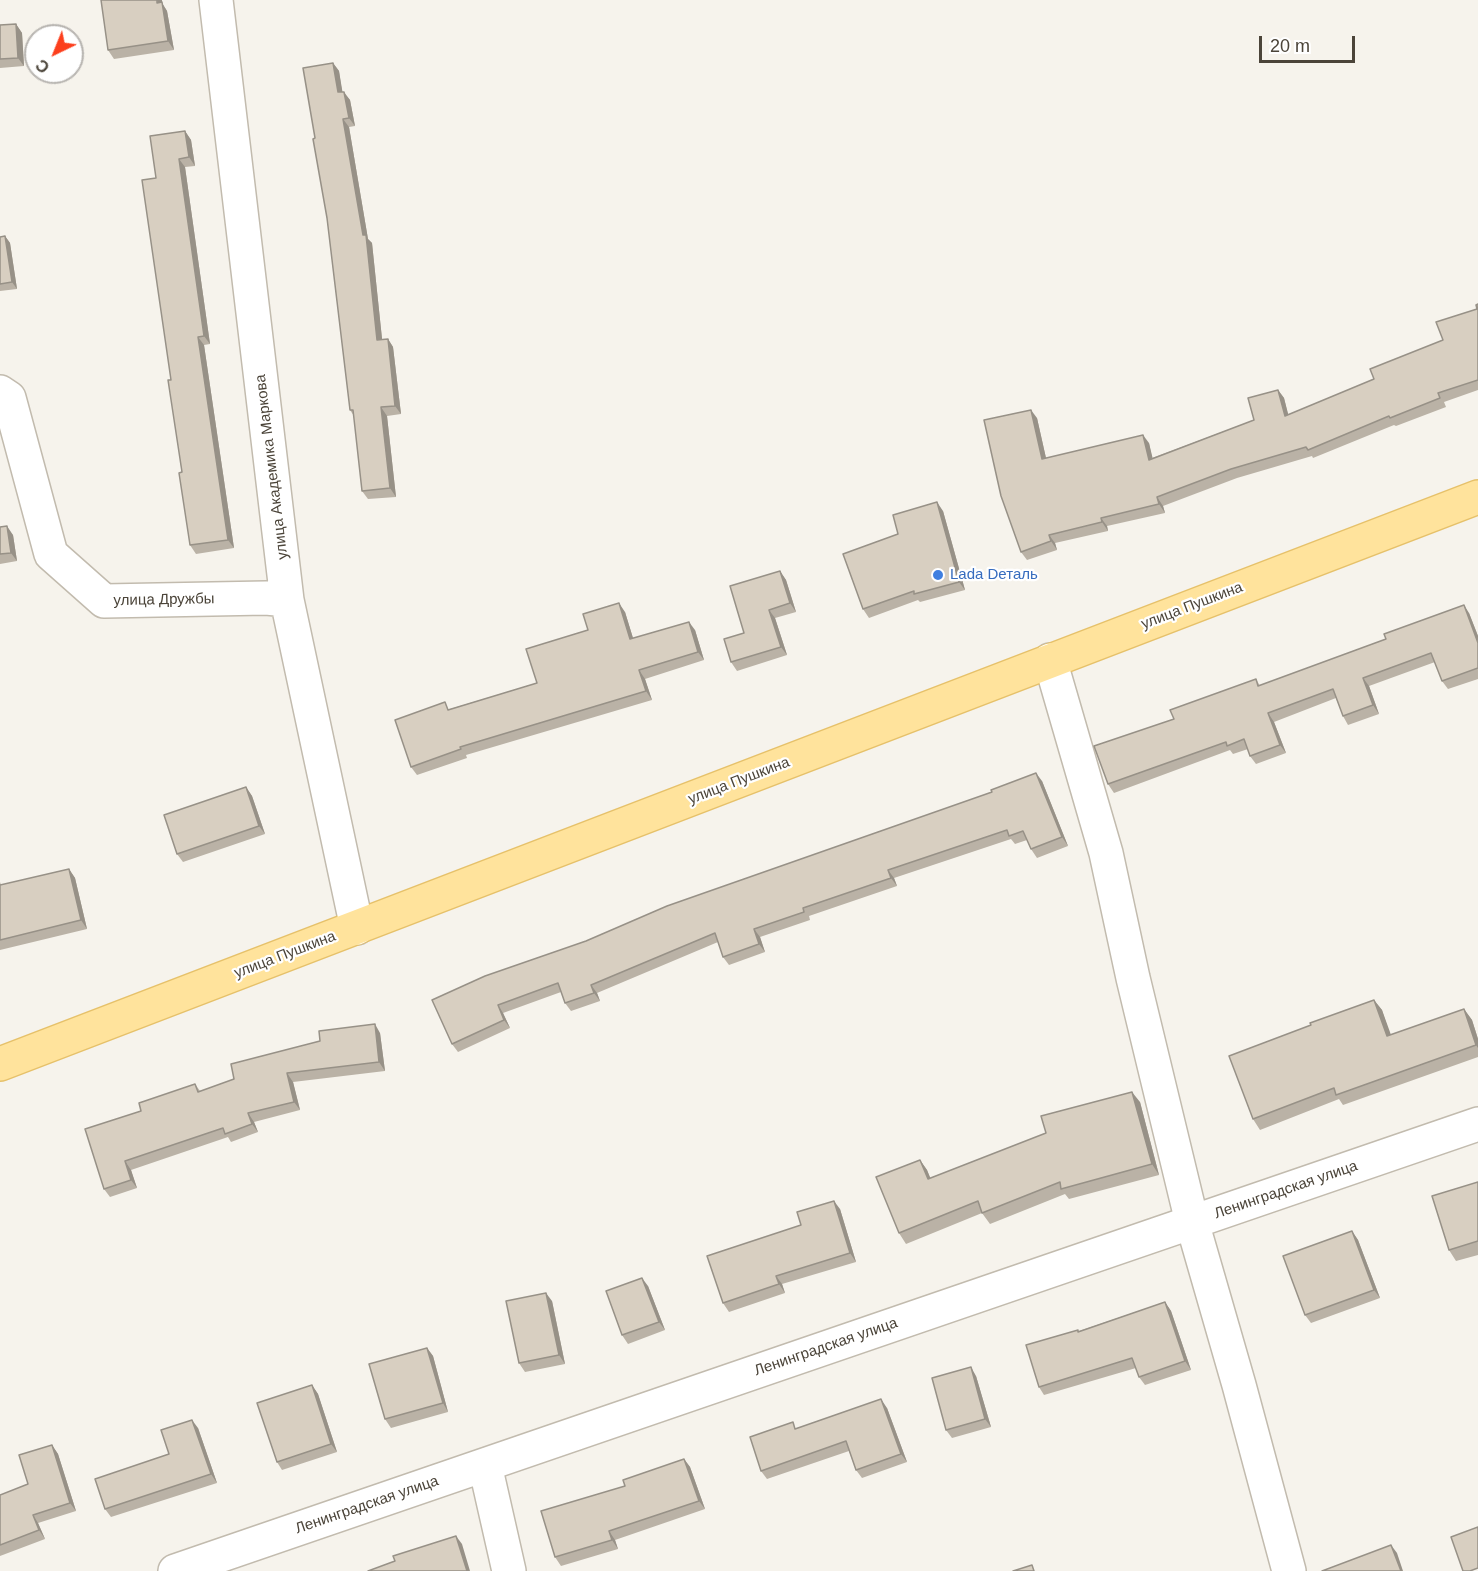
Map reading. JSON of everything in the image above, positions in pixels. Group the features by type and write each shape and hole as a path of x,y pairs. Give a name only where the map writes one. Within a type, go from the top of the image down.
{"main road":[{"name":"улица Пушкина","path":"0,1064 1478,497"}],"street":[{"name":"улица Академика Маркова","path":"216,0 288,600 357,928"},
{"name":"улица Дружбы","path":"0,392 9,398 51,554 104,601 266,598 288,600"},
{"path":"1050,660 1106,853 1191,1222 1239,1385 1289,1571"},
{"name":"Ленинградская улица","path":"175,1571 1478,1124"},
{"path":"485,1465 509,1571"}],"building":[{"path":"101,0 157,0 157,3 162,2 168,41 108,50"},
{"path":"16,24 18,58 0,59 0,25"},
{"path":"333,63 338,92 344,92 349,118 343,119 363,235 366,235 377,340 388,339 395,406 381,407 390,488 362,491 327,218 303,68"},
{"path":"185,131 189,157 179,159 204,336 198,337 228,540 190,545 168,380 171,380 142,180 156,178 150,136"},
{"path":"5,236 12,282 0,284 0,237"},
{"path":"1478,304 1478,380 1438,393 1440,398 1390,418 1389,416 1308,450 1306,447 1231,469 1157,497 1159,504 1101,518 1102,522 1049,535 1051,541 1021,552 1001,496 984,420 1031,410 1042,459 1143,435 1149,460 1254,420 1248,398 1278,390 1285,416 1374,379 1370,369 1443,340 1436,322 1477,309"},
{"path":"937,502 959,582 914,594 914,591 863,609 843,554 898,534 893,515"},
{"path":"7,526 11,553 0,554 0,527"},
{"path":"780,571 790,603 769,610 781,647 731,662 724,639 744,633 730,586"},
{"path":"619,603 630,639 689,622 698,652 639,670 646,691 460,747 461,749 411,767 395,720 445,702 448,710 537,683 526,649 588,630 583,614"},
{"path":"1464,605 1478,643 1478,668 1442,681 1431,653 1363,678 1373,705 1343,716 1333,689 1268,713 1280,745 1250,756 1244,739 1227,746 1226,742 1108,784 1094,746 1174,719 1170,710 1256,679 1258,686 1386,639 1384,634"},
{"path":"1036,773 1062,837 1031,849 1023,831 1009,836 1007,830 888,870 891,878 803,908 804,912 754,929 759,944 723,957 715,933 591,985 594,993 565,1003 558,983 498,1005 504,1020 452,1044 432,1000 485,976 586,941 667,906 992,792 991,790"},
{"path":"246,787 259,826 177,854 164,815"},
{"path":"69,869 81,920 0,940 0,885"},
{"path":"1374,1000 1387,1036 1464,1009 1476,1045 1336,1095 1334,1088 1253,1119 1229,1056"},
{"path":"375,1024 379,1062 287,1073 294,1102 248,1113 252,1124 225,1134 223,1128 125,1161 131,1180 104,1189 85,1129 141,1111 139,1103 195,1084 198,1092 234,1079 231,1064 320,1041 319,1031"},
{"path":"1132,1092 1152,1164 1061,1189 1060,1182 982,1213 978,1201 899,1233 876,1177 920,1160 928,1179 1046,1133 1041,1116"},
{"path":"1478,1182 1478,1241 1449,1250 1432,1196"},
{"path":"834,1201 850,1253 776,1276 779,1284 723,1303 707,1256 801,1225 797,1212"},
{"path":"1352,1231 1374,1290 1305,1315 1283,1256"},
{"path":"642,1278 659,1322 622,1335 606,1291"},
{"path":"546,1293 559,1355 519,1363 506,1301"},
{"path":"1165,1302 1185,1361 1139,1377 1132,1358 1039,1387 1026,1345 1078,1330 1078,1332"},
{"path":"427,1348 443,1403 385,1419 369,1364"},
{"path":"971,1367 985,1419 946,1430 932,1378"},
{"path":"312,1385 331,1444 277,1462 257,1403"},
{"path":"881,1399 901,1454 856,1470 846,1441 761,1471 750,1437 793,1422 795,1429"},
{"path":"192,1420 211,1474 105,1509 95,1479 169,1454 161,1430"},
{"path":"52,1445 70,1503 33,1515 39,1530 0,1545 0,1495 28,1484 19,1455"},
{"path":"684,1459 699,1501 609,1531 612,1540 555,1557 541,1511 625,1486 623,1480"},
{"path":"1478,1527 1478,1568 1463,1571 1451,1537"},
{"path":"456,1536 467,1571 368,1571 395,1561 393,1556"},
{"path":"1391,1545 1401,1571 1322,1571"},
{"path":"1032,1565 1034,1571 1013,1571"}],"place":[{"name":"Lada Dеталь","path":"938,575"}]}
